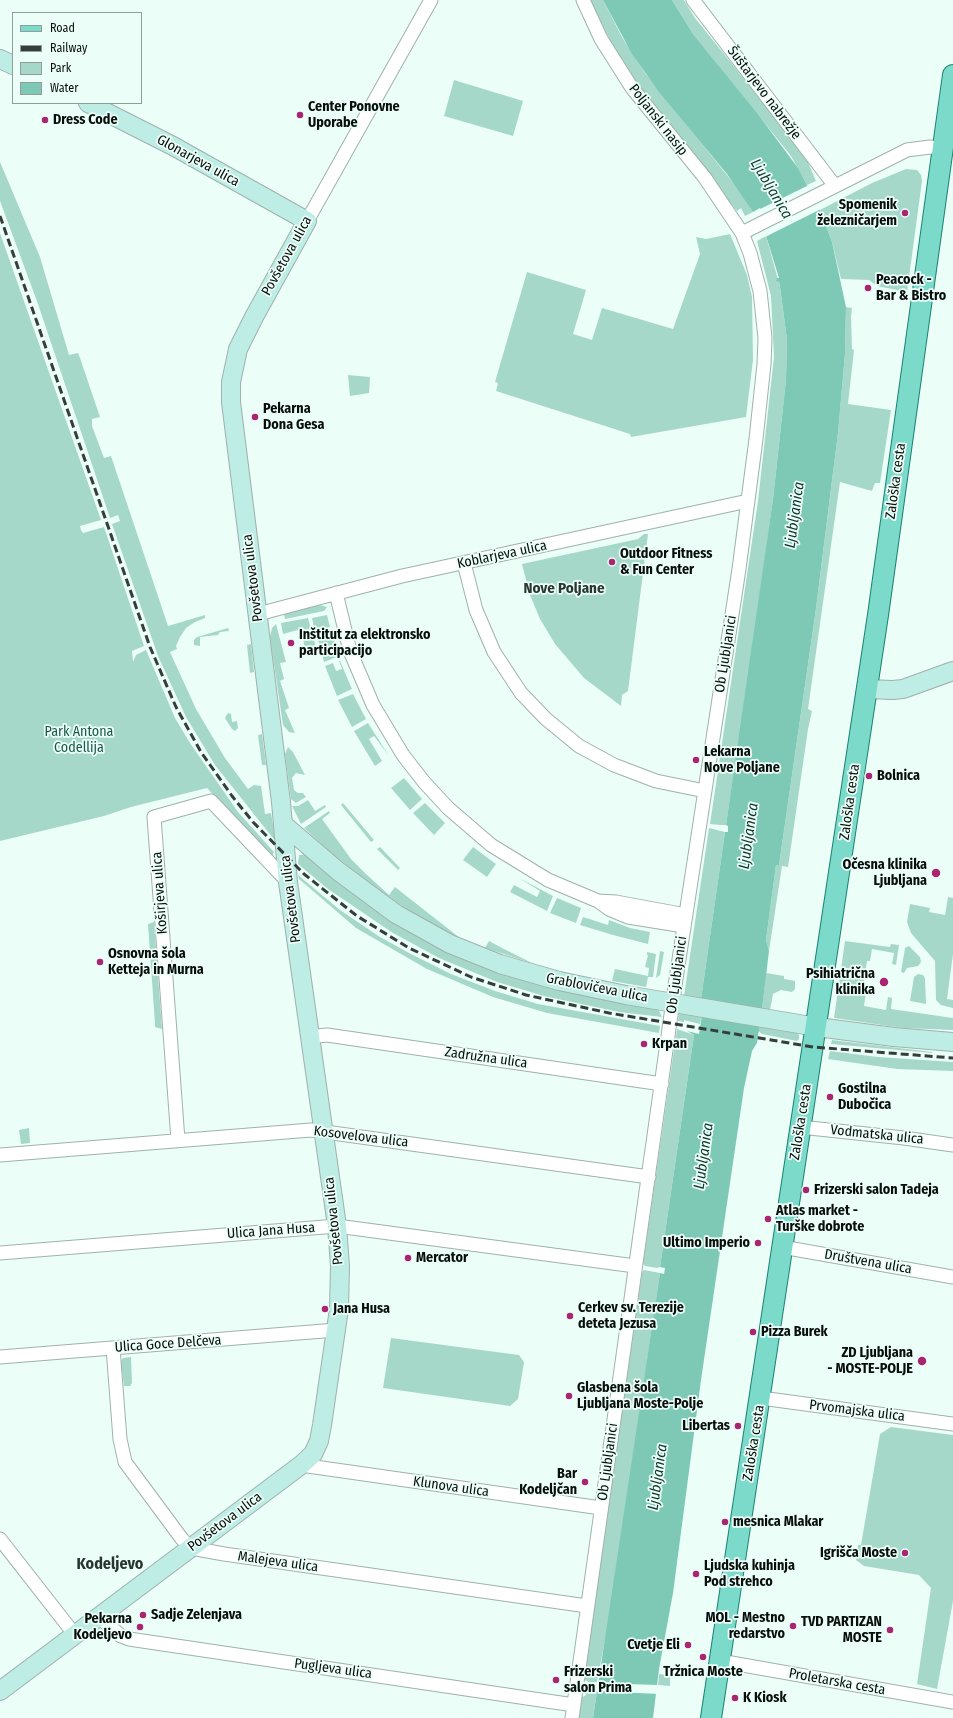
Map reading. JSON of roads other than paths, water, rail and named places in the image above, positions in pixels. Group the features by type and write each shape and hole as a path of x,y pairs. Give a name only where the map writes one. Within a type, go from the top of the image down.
{"main road":[{"name":"Zaloška cesta","path":"712,1718 761,1398 800,1127 817,1027 953,75"}],"street":[{"name":"Povšetova ulica","path":"0,1691 301,1465 313,1454 319,1441 336,1330 340,1280 338,1226 309,1037 288,882 283,824 233,416 231,382 235,360 245,334 431,0"},
{"name":"Poljanski nasip","path":"583,0 601,39 629,84 705,178 742,233"},
{"name":"Šuštarjevo nabrežje","path":"693,0 835,186"},
{"path":"0,59 12,65"},
{"name":"Glonarjeva ulica","path":"90,104 173,146 307,221"},
{"path":"742,233 907,150 930,147 943,148"},
{"name":"Ob Ljubljanici","path":"573,1712 673,1002 748,501 764,364 765,338 760,291 750,253 742,233"},
{"name":"Koblarjeva ulica","path":"258,614 402,576 748,501"},
{"path":"464,563 476,610 494,652 521,693 546,720 579,746 614,765 656,781 705,791"},
{"path":"336,593 350,651 368,694 396,745 424,782 464,823 500,851 543,877 598,901 609,909 628,917 685,921"},
{"path":"866,689 893,690 903,688 953,671"},
{"name":"Koširjeva ulica","path":"178,1140 154,817 210,802 288,882"},
{"name":"Grablovičeva ulica","path":"283,824 328,863 376,901 416,926 460,949 494,963 534,975 601,990 760,1016 817,1027 894,1037 953,1042"},
{"name":"Zadružna ulica","path":"309,1037 327,1035 662,1084"},
{"name":"Vodmatska ulica","path":"800,1127 904,1138 953,1145"},
{"name":"Kosovelova ulica","path":"0,1155 311,1130 648,1177"},
{"name":"Ulica Jana Husa","path":"0,1253 338,1226 635,1266"},
{"name":"Društvena ulica","path":"782,1247 953,1277"},
{"name":"Ulica Goce Delčeva","path":"0,1357 336,1330"},
{"path":"113,1348 120,1439 124,1462 182,1539 191,1548"},
{"name":"Prvomajska ulica","path":"761,1398 953,1424"},
{"name":"Klunova ulica","path":"301,1465 601,1508"},
{"path":"0,1539 75,1635"},
{"name":"Malejeva ulica","path":"191,1548 230,1555 587,1606"},
{"name":"Pugljeva ulica","path":"99,1617 121,1636 129,1639 573,1712"},
{"name":"Proletarska cesta","path":"720,1662 953,1702"}],"water":[{"name":"Ljubljanica","path":"603,0 672,0 693,34 757,113 798,168 820,210 832,242 846,307 845,354 838,433 815,616 779,865 776,865 766,940 769,951 762,1009 757,1043 752,1051 744,1088 701,1380 673,1593 659,1669 653,1718 593,1718 660,1273 664,1274 665,1268 660,1267 694,1035 687,1031 699,1034 702,1015 701,999 725,832 728,832 728,826 726,825 773,499 786,380 787,340 780,287 779,282 776,281 777,278 779,278 766,236 772,233 760,208 753,212 727,174 659,92 632,54"}],"railway":[{"path":"0,216 150,647 176,707 201,752 232,796 253,822 304,874 357,916 409,948 471,977 526,995 609,1013 813,1047 953,1058"}],"place":[{"name":"Center Ponovne Uporabe","path":"300,115"},
{"name":"Dress Code","path":"45,120"},
{"name":"Spomenik železničarjem","path":"905,213"},
{"name":"Peacock - Bar & Bistro","path":"868,288"},
{"name":"Pekarna Dona Gesa","path":"255,417"},
{"name":"Outdoor Fitness & Fun Center","path":"612,562"},
{"name":"Inštitut za elektronsko participacijo","path":"291,643"},
{"name":"Lekarna Nove Poljane","path":"696,760"},
{"name":"Bolnica","path":"869,776"},
{"name":"Očesna klinika Ljubljana","path":"936,873"},
{"name":"Osnovna šola Ketteja in Murna","path":"100,962"},
{"name":"Psihiatrična klinika","path":"884,982"},
{"name":"Krpan","path":"644,1044"},
{"name":"Gostilna Dubočica","path":"830,1097"},
{"name":"Frizerski salon Tadeja","path":"806,1190"},
{"name":"Atlas market - Turške dobrote","path":"768,1219"},
{"name":"Ultimo Imperio","path":"758,1243"},
{"name":"Mercator","path":"408,1258"},
{"name":"Jana Husa","path":"325,1309"},
{"name":"Cerkev sv. Terezije deteta Jezusa","path":"570,1316"},
{"name":"Pizza Burek","path":"753,1332"},
{"name":"ZD Ljubljana - MOSTE-POLJE","path":"922,1361"},
{"name":"Glasbena šola Ljubljana Moste-Polje","path":"569,1396"},
{"name":"Libertas","path":"738,1426"},
{"name":"Bar Kodeljčan","path":"585,1482"},
{"name":"mesnica Mlakar","path":"725,1522"},
{"name":"Igrišča Moste","path":"905,1553"},
{"name":"Ljudska kuhinja Pod strehco","path":"696,1574"},
{"name":"Sadje Zelenjava","path":"143,1615"},
{"name":"MOL - Mestno redarstvo","path":"793,1626"},
{"name":"Pekarna Kodeljevo","path":"140,1627"},
{"name":"TVD PARTIZAN MOSTE","path":"890,1630"},
{"name":"Cvetje Eli","path":"688,1645"},
{"name":"Tržnica Moste","path":"703,1657"},
{"name":"Frizerski salon Prima","path":"556,1680"},
{"name":"K Kiosk","path":"735,1698"}],"district":[{"name":"Nove Poljane","path":"564,589"},
{"name":"Kodeljevo","path":"110,1565"}],"park label":[{"name":"Park Antona Codellija","path":"79,740"}]}
